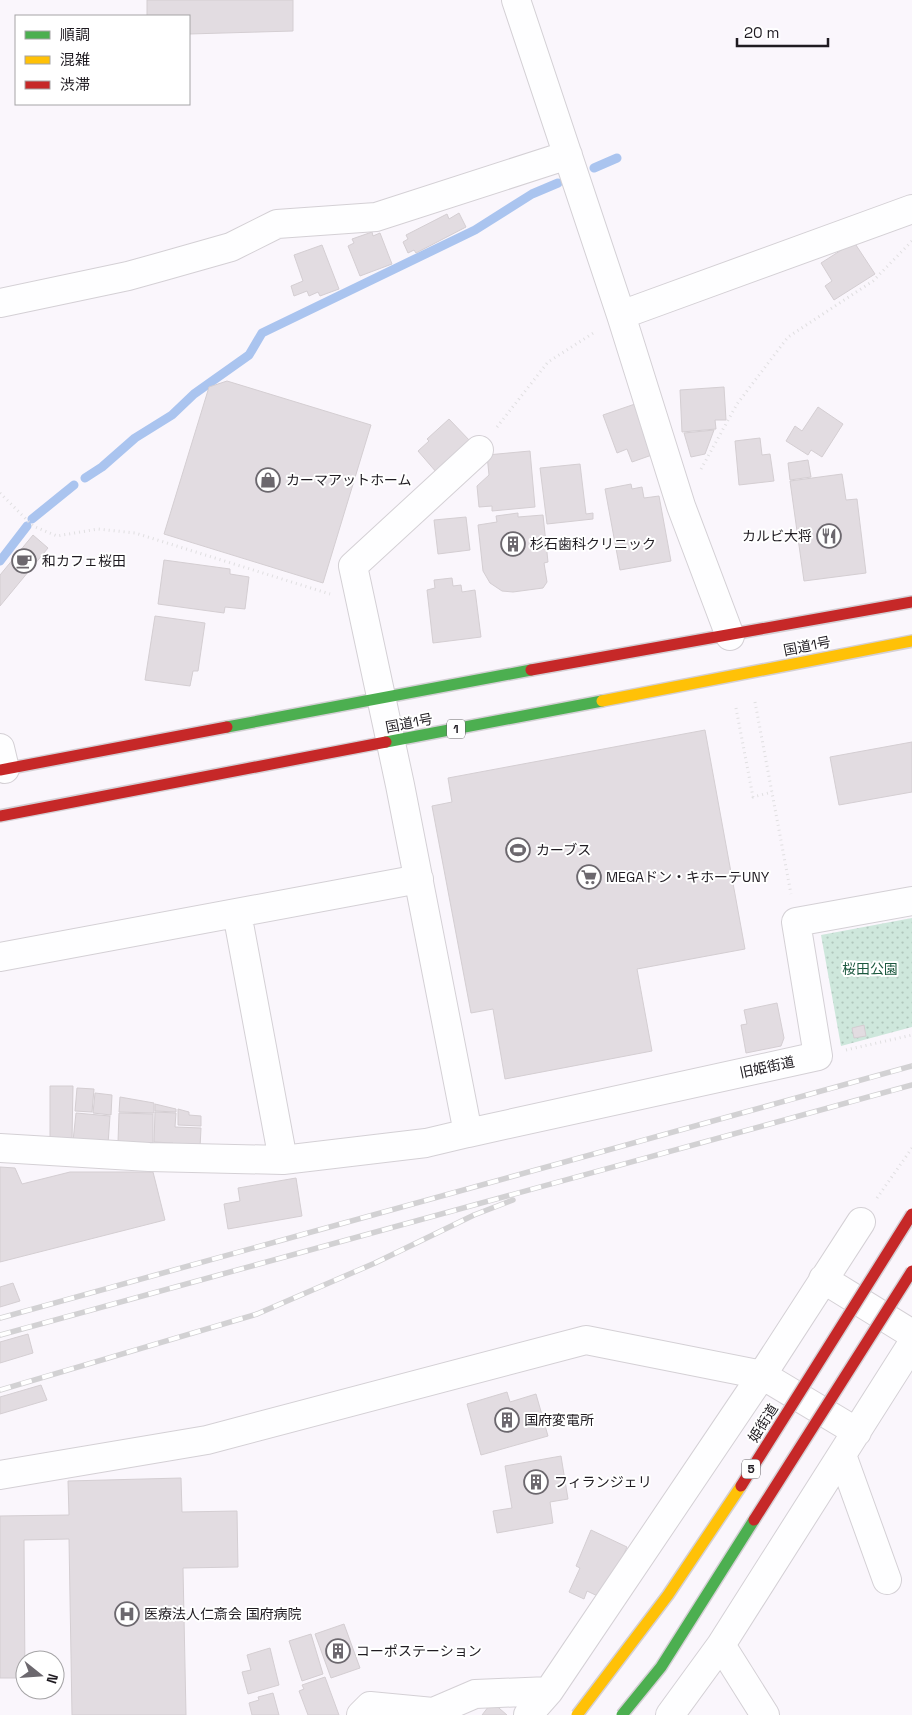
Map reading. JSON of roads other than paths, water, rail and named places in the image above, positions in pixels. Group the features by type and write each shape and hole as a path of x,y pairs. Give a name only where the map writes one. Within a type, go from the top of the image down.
{"main road":[{"name":"国道1号","path":"2,762 730,636 912,602"},
{"name":"国道1号","path":"0,816 912,641"},
{"name":"姫街道","path":"577,1715 629,1651 736,1493 912,1214"},
{"name":"5","path":"622,1715 661,1667 912,1271"}],"street":[{"path":"516,0 621,315 681,506 730,636"},
{"path":"0,303 128,276 231,247 277,224 376,217 568,155"},
{"path":"621,315 912,209"},
{"path":"468,1133 420,879 354,566 479,450"},
{"path":"0,957 420,879"},
{"name":"旧姫街道","path":"0,1148 149,1157 283,1160 426,1142 818,1056 796,922 912,901"},
{"path":"237,913 283,1160"},
{"path":"528,1715 549,1691 762,1375 861,1222"},
{"path":"823,1279 912,1334"},
{"path":"0,1475 207,1440 586,1340 762,1375 857,1432"},
{"path":"670,1715 721,1645 912,1344"},
{"path":"842,1455 887,1580"},
{"path":"721,1645 765,1715"},
{"path":"361,1715 370,1706 433,1712 475,1694 549,1691"}],"waterway":[{"path":"594,168 617,158"},
{"path":"85,478 102,467 135,438 172,415 194,394 249,355 262,333 475,230 532,194 558,183"},
{"path":"32,519 74,485"},
{"path":"0,561 27,526"}],"railway":[{"path":"0,1318 912,1066"},
{"path":"0,1335 912,1085"},
{"path":"0,1390 257,1314 375,1263 474,1215 513,1200"}],"place":[{"name":"カーマアットホーム","path":"268,480"},
{"name":"カルビ大将","path":"829,536"},
{"name":"杉石歯科クリニック","path":"513,544"},
{"name":"和カフェ桜田","path":"24,561"},
{"name":"カーブス","path":"518,850"},
{"name":"MEGAドン・キホーテUNY","path":"589,877"},
{"name":"国府変電所","path":"507,1420"},
{"name":"フィランジェリ","path":"536,1482"},
{"name":"医療法人仁斎会 国府病院","path":"127,1614"},
{"name":"コーポステーション","path":"338,1651"}],"park label":[{"name":"桜田公園","path":"870,969"}]}
